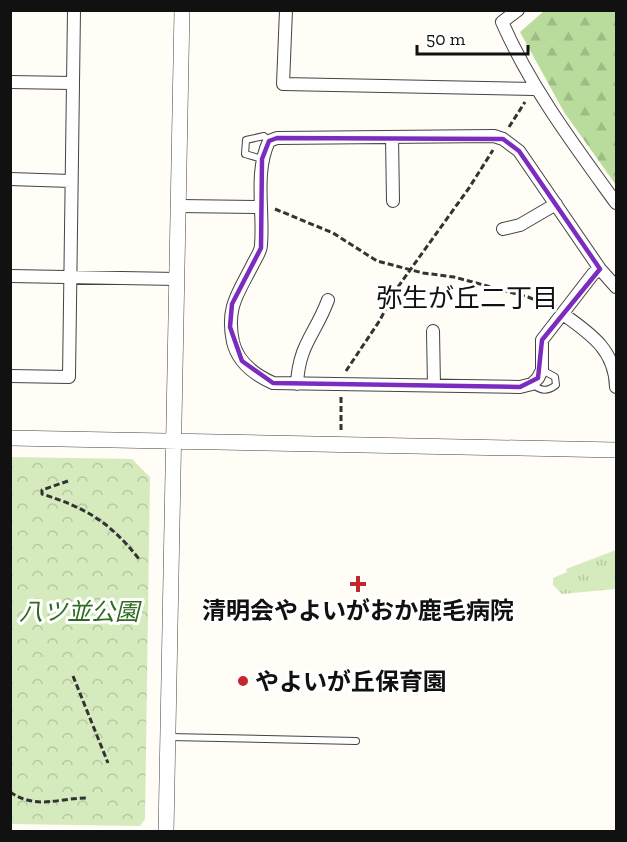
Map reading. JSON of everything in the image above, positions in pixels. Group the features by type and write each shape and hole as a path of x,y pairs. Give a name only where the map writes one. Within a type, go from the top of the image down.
{"street":[{"path":"10,376 69,377 74,10"},
{"path":"166,831 182,10"},
{"path":"286,10 283,84 535,88"},
{"path":"518,10 502,22 535,88 616,203"},
{"path":"10,82 72,83"},
{"path":"600,269 592,274 542,340 542,370 532,384 520,387 273,383 253,372 235,350 230,327 232,304 261,248 262,159 269,141 276,138 494,136 503,139 519,151 600,269 616,287"},
{"path":"392,137 393,201"},
{"path":"10,179 71,181"},
{"path":"503,230 520,225 556,204"},
{"path":"178,206 261,207"},
{"path":"10,276 177,279"},
{"path":"297,384 302,348 321,318 328,300"},
{"path":"563,314 596,337 610,357 616,371 616,387"},
{"path":"433,331 434,386"},
{"path":"10,438 616,450 616,443"}],"lane":[{"path":"262,159 245,154 243,146 246,140 252,137 264,136 269,141"},
{"path":"532,384 540,390 550,390 556,385 555,377 542,370"},
{"path":"168,737 356,741"}],"path":[{"path":"341,432 341,385 347,366 380,320 395,291 503,139 535,88"},
{"path":"261,207 280,210 333,233 377,261 410,270 454,277 528,297 563,314"},
{"path":"68,481 53,484 42,490 42,494 88,512 110,527 139,559"},
{"path":"72,676 108,763"},
{"path":"10,792 31,803 45,804 66,798 87,798"}],"highlighted area":[{"path":"277,138 503,139 519,151 600,269 542,340 538,378 520,387 273,383 242,361 230,327 232,304 261,248 262,159 269,141"}],"green space":[{"path":"544,11 616,11 616,185 564,112 520,32"},
{"name":"八ツ並公園","path":"11,457 132,459 150,477 145,819 140,826 11,824"},
{"path":"616,550 616,589 562,594 553,585 553,578 567,572 566,569"}],"place":[{"name":"清明会やよいがおか鹿毛病院","path":"358,584"},
{"name":"やよいが丘保育園","path":"243,681"}],"district":[{"name":"弥生が丘二丁目","path":"467,298"}]}
